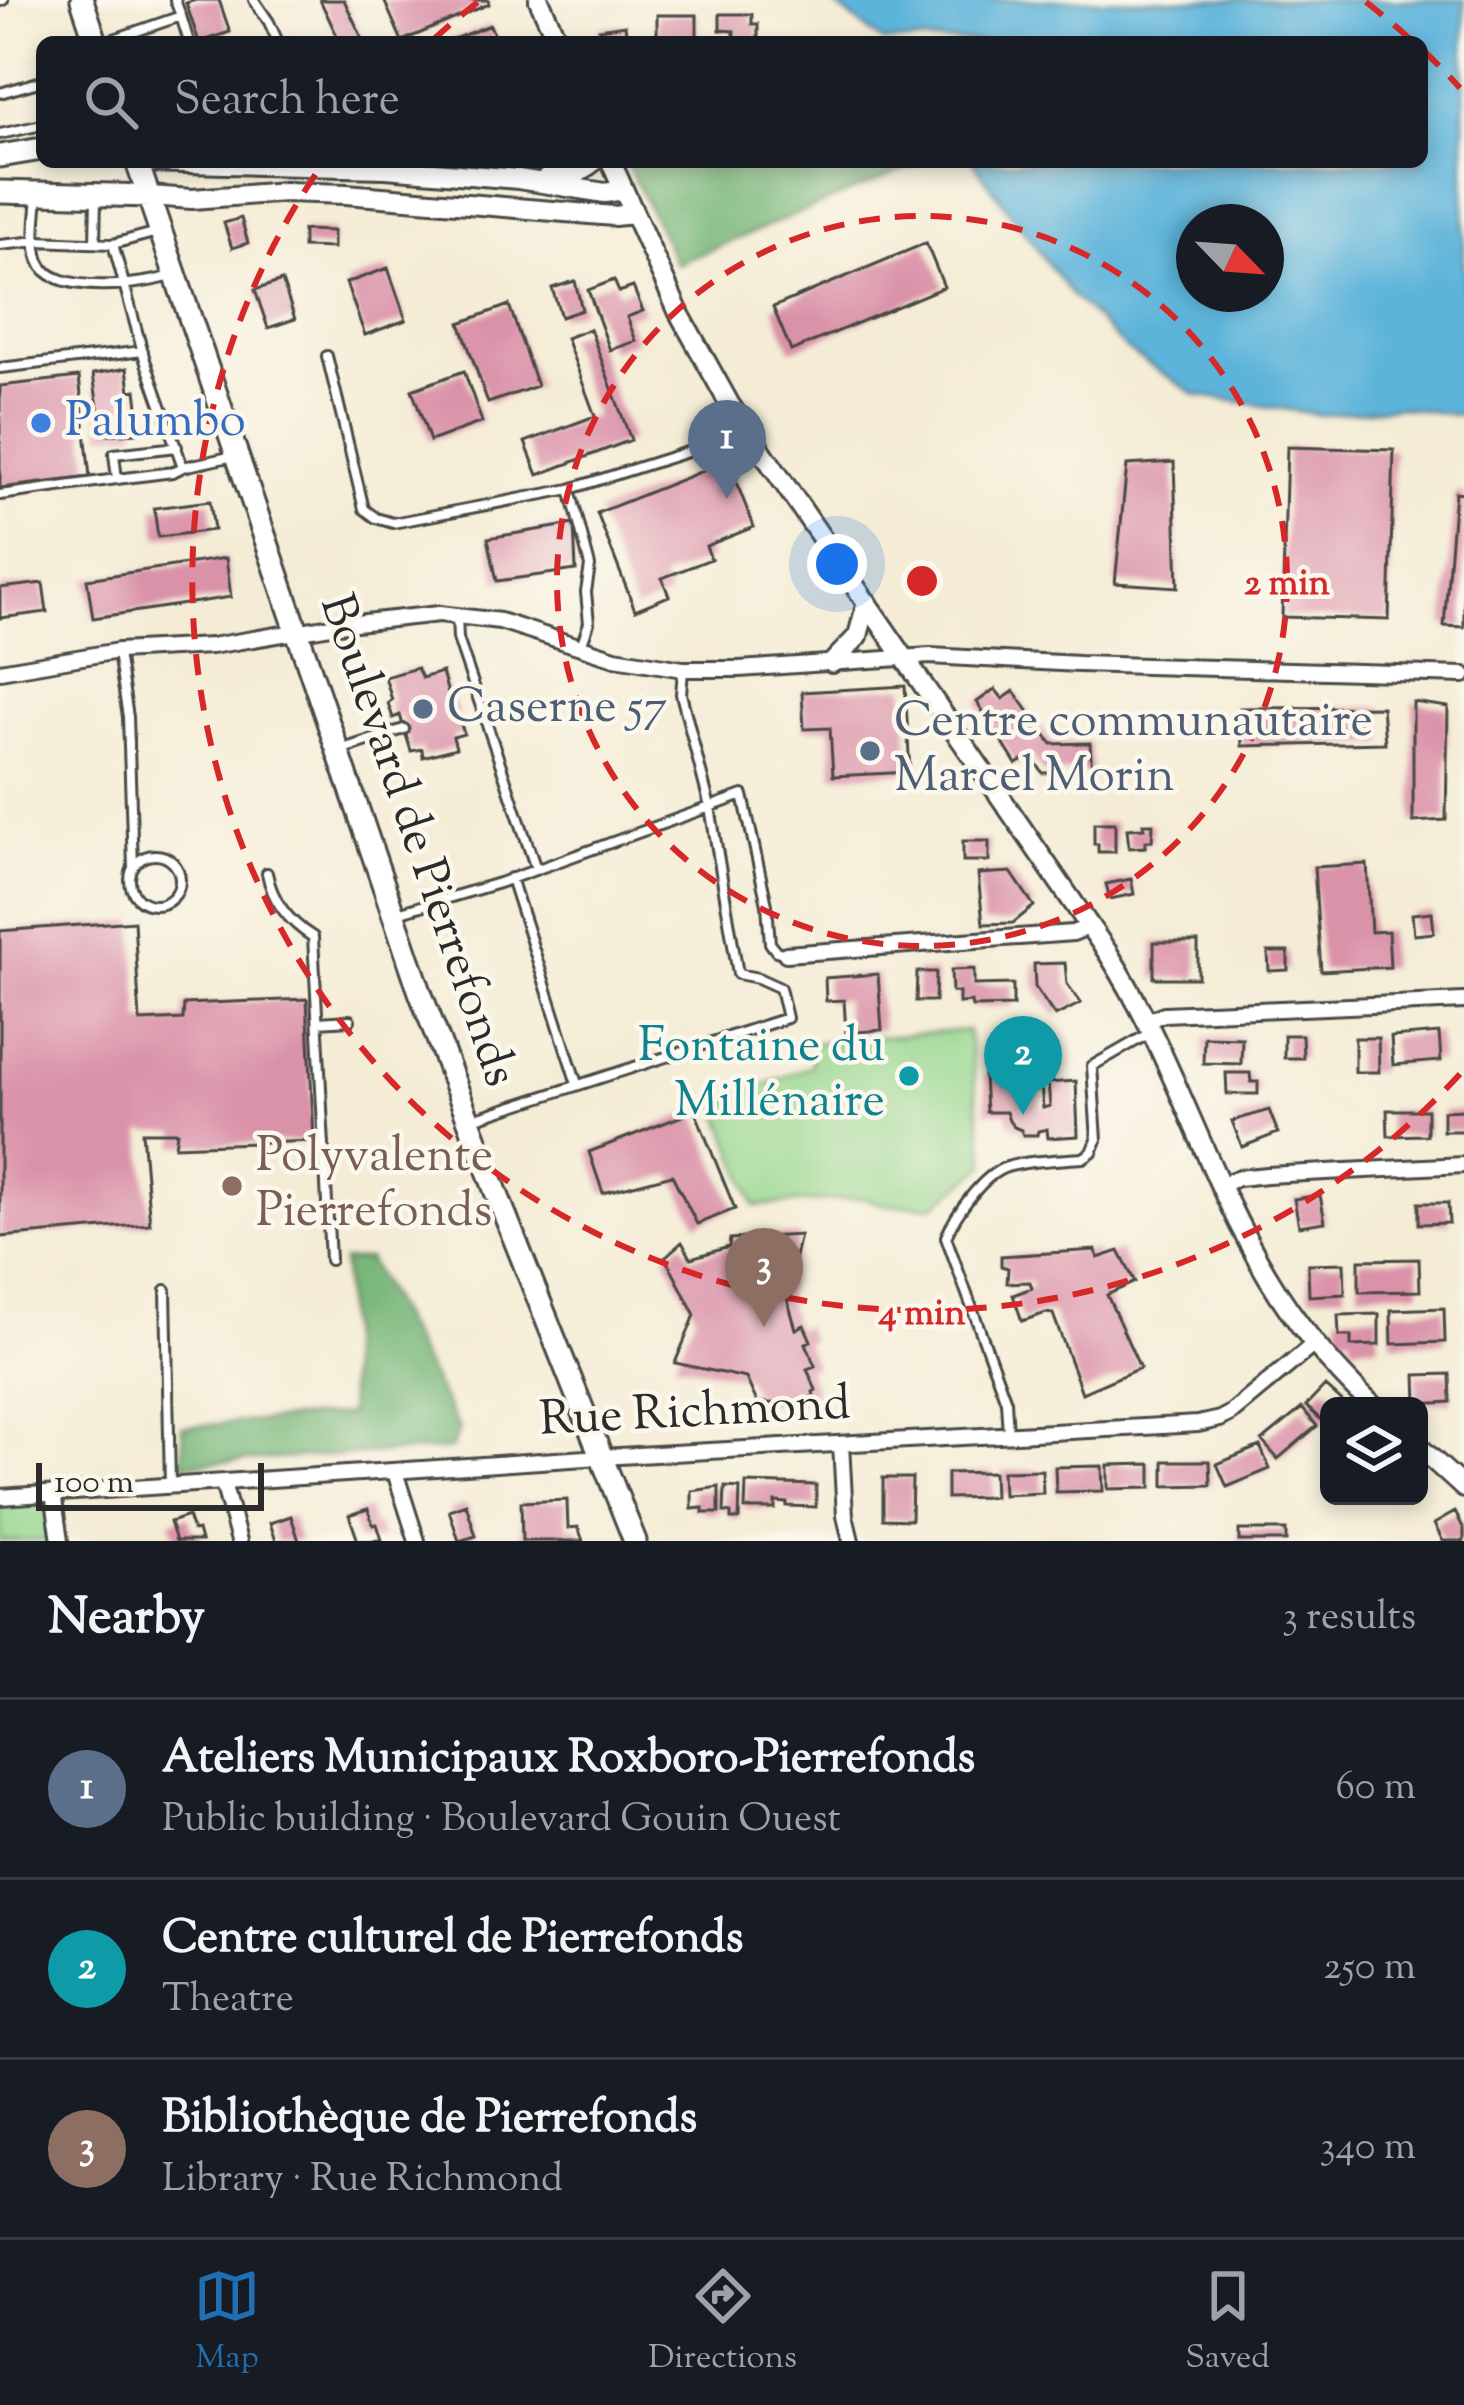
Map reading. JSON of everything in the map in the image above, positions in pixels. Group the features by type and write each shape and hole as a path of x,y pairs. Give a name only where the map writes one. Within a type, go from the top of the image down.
{"main road":[{"path":"82,0 98,36"},
{"path":"0,156 36,150"},
{"path":"0,156 36,160"},
{"name":"Boulevard de Pierrefonds","path":"142,168 393,914 635,1541"},
{"path":"0,192 150,196"}],"street":[{"path":"539,0 555,36"},
{"path":"386,168 518,179 605,193 623,190"},
{"path":"518,179 570,176 587,168"},
{"path":"614,168 691,338 746,429 1130,988 1265,1272 1314,1344 1364,1397"},
{"path":"150,196 192,199 329,193 614,217 633,214"},
{"path":"832,662 858,636 867,602"},
{"path":"0,671 118,652 211,646 396,617 457,615 500,621 625,660 683,669 948,656 1464,676"},
{"path":"786,954 1073,933 1090,926"},
{"path":"1149,1027 1164,1014 1464,1001"},
{"path":"1222,1184 1267,1175 1464,1165"},
{"name":"Rue Richmond","path":"0,1497 1213,1421 1239,1407 1314,1344"},
{"path":"841,1444 844,1516 851,1541"},
{"path":"1428,1455 1464,1488"},
{"path":"395,1472 417,1541"},
{"path":"223,1483 239,1541"},
{"path":"53,1493 60,1541"}],"lane":[{"path":"175,0 187,36"},
{"path":"254,0 275,36"},
{"path":"120,36 181,16"},
{"path":"146,28 148,36"},
{"path":"0,93 36,83"},
{"path":"0,134 36,126"},
{"path":"38,192 40,266 55,278 126,285 176,274"},
{"path":"94,243 96,194"},
{"path":"0,245 112,244 162,231"},
{"path":"112,244 183,467"},
{"path":"0,368 143,351"},
{"path":"327,356 364,509 393,523 571,489 746,429"},
{"path":"117,479 114,454 177,446"},
{"path":"0,495 173,472 238,455"},
{"path":"571,489 590,566 589,623 581,646"},
{"path":"457,615 458,639 536,869"},
{"path":"118,652 128,718 133,867 129,883 142,903 158,906 174,898 180,881 170,860 146,856 133,867"},
{"path":"469,1120 787,1018 781,988 738,974 710,807 681,694 683,669"},
{"path":"338,751 404,729"},
{"path":"393,914 511,878 743,795 767,905 770,943 786,954"},
{"path":"267,873 271,892 297,927 313,937 330,1260"},
{"path":"511,878 577,1084"},
{"path":"318,1022 350,1020"},
{"path":"1008,1434 1006,1401 946,1237 954,1218 992,1175 1007,1167 1092,1153 1097,1140 1092,1066 1149,1027"},
{"path":"166,1290 170,1486"}],"green space":[{"path":"629,168 908,168 676,264"},
{"path":"968,1030 986,1165 934,1206 886,1205 863,1198 755,1206 716,1104 811,1066 812,1043"},
{"path":"368,1259 459,1429 451,1449 184,1464 182,1427 349,1414 343,1261"},
{"path":"39,1504 53,1514 57,1541 0,1541 0,1506"}],"water":[{"path":"829,0 1464,0 1464,416 1397,407 1321,415 1196,395 1127,350 1071,295 977,168 1428,168 1428,36 875,36"}],"building":[{"path":"219,0 230,32 197,36 186,3"},
{"path":"320,0 344,0 361,36 337,36"},
{"path":"384,0 488,0 489,4 414,36 400,36"},
{"path":"720,14 752,14 758,36 734,36 734,31 720,30"},
{"path":"657,15 697,15 697,36 657,36"},
{"path":"490,25 495,36 462,36"},
{"path":"625,25 626,36 600,36 599,29"},
{"path":"241,218 248,243 232,248 224,223"},
{"path":"303,230 333,231 333,248 303,247"},
{"path":"926,243 944,287 791,351 773,307"},
{"path":"388,268 406,320 365,335 346,283"},
{"path":"614,280 619,292 633,287 643,311 627,317 636,341 610,350 588,290"},
{"path":"282,281 295,319 268,328 255,290"},
{"path":"575,281 582,310 561,317 552,288"},
{"path":"509,305 537,386 488,403 460,323"},
{"path":"590,329 631,440 538,475 525,442 595,416 566,338"},
{"path":"127,368 130,391 136,390 140,422 135,422 136,433 102,435 93,374"},
{"path":"464,371 482,422 430,441 412,390"},
{"path":"79,377 90,477 0,488 0,386"},
{"path":"1287,447 1394,450 1389,620 1282,617"},
{"path":"728,461 754,527 706,546 711,559 662,578 669,596 635,610 597,513"},
{"path":"1174,462 1178,587 1115,583 1127,465"},
{"path":"1455,492 1464,493 1464,627 1444,626"},
{"path":"210,501 214,530 158,537 154,508"},
{"path":"574,524 576,570 497,581 488,538"},
{"path":"226,558 231,597 93,618 87,579"},
{"path":"43,583 47,612 0,618 0,588"},
{"name":"Caserne 57","path":"417,668 422,678 442,672 464,734 453,737 456,748 423,757 422,749 411,751 400,715 393,718 385,677"},
{"name":"Centre communautaire Marcel Morin","path":"905,686 910,772 833,776 830,728 804,729 802,692"},
{"path":"995,689 1003,699 1014,691 1052,744 1090,743 1092,772 1043,773 1031,756 1016,764 977,702"},
{"path":"1413,702 1448,707 1446,820 1413,822"},
{"path":"1382,707 1385,743 1242,746 1240,708"},
{"path":"1094,823 1115,823 1115,852 1098,852"},
{"path":"1143,824 1153,824 1152,841 1145,841 1145,847 1129,848 1127,829 1144,828"},
{"path":"963,841 989,841 989,861 963,861"},
{"path":"1367,864 1371,932 1388,931 1390,967 1321,971 1314,867"},
{"path":"1011,872 1034,906 1013,923 983,924 978,874"},
{"path":"1131,879 1134,894 1110,899 1106,884"},
{"path":"1432,912 1434,933 1414,935 1412,914"},
{"path":"134,921 140,1021 183,1019 184,1004 307,999 314,1141 175,1146 177,1132 142,1132 150,1224 0,1237 0,931"},
{"path":"1154,942 1198,942 1198,978 1154,978"},
{"path":"1268,952 1288,952 1288,970 1269,971"},
{"path":"1065,963 1067,984 1081,1003 1055,1016 1035,987 1034,964"},
{"path":"974,969 974,985 1013,984 1013,1006 959,1003 959,992 952,992 951,970"},
{"path":"917,972 936,972 935,1001 916,1001"},
{"path":"878,974 882,1030 846,1033 844,1000 826,1001 825,978"},
{"path":"1439,1033 1441,1061 1393,1065 1391,1037"},
{"path":"1284,1035 1302,1035 1303,1058 1284,1058"},
{"path":"1204,1037 1242,1038 1241,1064 1203,1063"},
{"path":"1355,1038 1378,1038 1379,1072 1355,1072"},
{"path":"1040,1073 1043,1108 1050,1106 1048,1083 1076,1081 1078,1136 1048,1138 1047,1129 1023,1135 1006,1112 986,1112 984,1075"},
{"path":"1226,1073 1250,1073 1251,1082 1258,1082 1258,1094 1227,1094"},
{"path":"1269,1110 1278,1133 1242,1147 1232,1121"},
{"path":"1387,1110 1427,1110 1427,1135 1388,1136"},
{"path":"1464,1110 1464,1131 1443,1131 1443,1111"},
{"path":"695,1111 735,1209 697,1224 672,1175 603,1193 589,1152"},
{"path":"1320,1195 1325,1222 1299,1226 1294,1199"},
{"path":"1419,1203 1448,1203 1449,1223 1419,1224"},
{"path":"800,1235 786,1295 796,1329 804,1325 811,1341 806,1343 815,1366 807,1369 814,1396 792,1405 757,1402 746,1378 675,1363 695,1315 665,1257 682,1242 691,1258 729,1247 730,1239"},
{"path":"1096,1250 1098,1258 1119,1251 1135,1282 1107,1295 1140,1368 1082,1393 1053,1314 1022,1321 1013,1295 1032,1288 1030,1282 1007,1283 1008,1268 1001,1266 1001,1256"},
{"path":"1419,1259 1420,1291 1359,1292 1359,1260"},
{"path":"1344,1263 1345,1294 1309,1296 1308,1264"},
{"path":"1444,1308 1445,1342 1392,1344 1391,1310"},
{"path":"1379,1314 1379,1345 1351,1346 1351,1336 1339,1336 1338,1315"},
{"path":"1450,1374 1451,1402 1428,1403 1428,1397 1417,1397 1416,1375"},
{"path":"1325,1386 1337,1397 1320,1397 1320,1419 1306,1406"},
{"path":"1302,1408 1317,1426 1278,1459 1262,1441"},
{"path":"1260,1446 1270,1469 1227,1487 1217,1464"},
{"path":"1164,1461 1210,1461 1211,1485 1164,1486"},
{"path":"1151,1464 1151,1488 1108,1489 1108,1465"},
{"path":"1102,1466 1103,1491 1056,1492 1055,1467"},
{"path":"1042,1470 1043,1493 1003,1495 1002,1471"},
{"path":"993,1472 994,1497 947,1498 947,1473"},
{"path":"883,1478 912,1478 911,1520 883,1519"},
{"path":"746,1483 816,1485 816,1507 775,1502 775,1509 745,1509"},
{"path":"719,1487 719,1513 692,1509 692,1491"},
{"path":"725,1487 740,1488 739,1519 724,1512"},
{"path":"567,1500 568,1528 578,1527 583,1541 522,1541 521,1502"},
{"path":"466,1504 476,1536 459,1541 449,1510"},
{"path":"368,1509 382,1540 358,1541 349,1515"},
{"path":"1455,1512 1464,1541 1443,1541 1434,1524"},
{"path":"188,1516 201,1541 176,1541 170,1522"},
{"path":"291,1516 299,1541 276,1541 270,1523"},
{"path":"1239,1530 1286,1530 1286,1541 1239,1541"}],"place":[{"name":"Palumbo","path":"41,423"},
{"name":"Ateliers Municipaux Roxboro-Pierrefonds","path":"727,499"},
{"name":"Caserne 57","path":"423,709"},
{"name":"Centre communautaire Marcel Morin","path":"870,751"},
{"name":"Fontaine du Millénaire","path":"909,1076"},
{"name":"Centre culturel de Pierrefonds","path":"1023,1115"},
{"name":"Polyvalente Pierrefonds","path":"232,1186"},
{"name":"Bibliothèque de Pierrefonds","path":"764,1327"}]}
